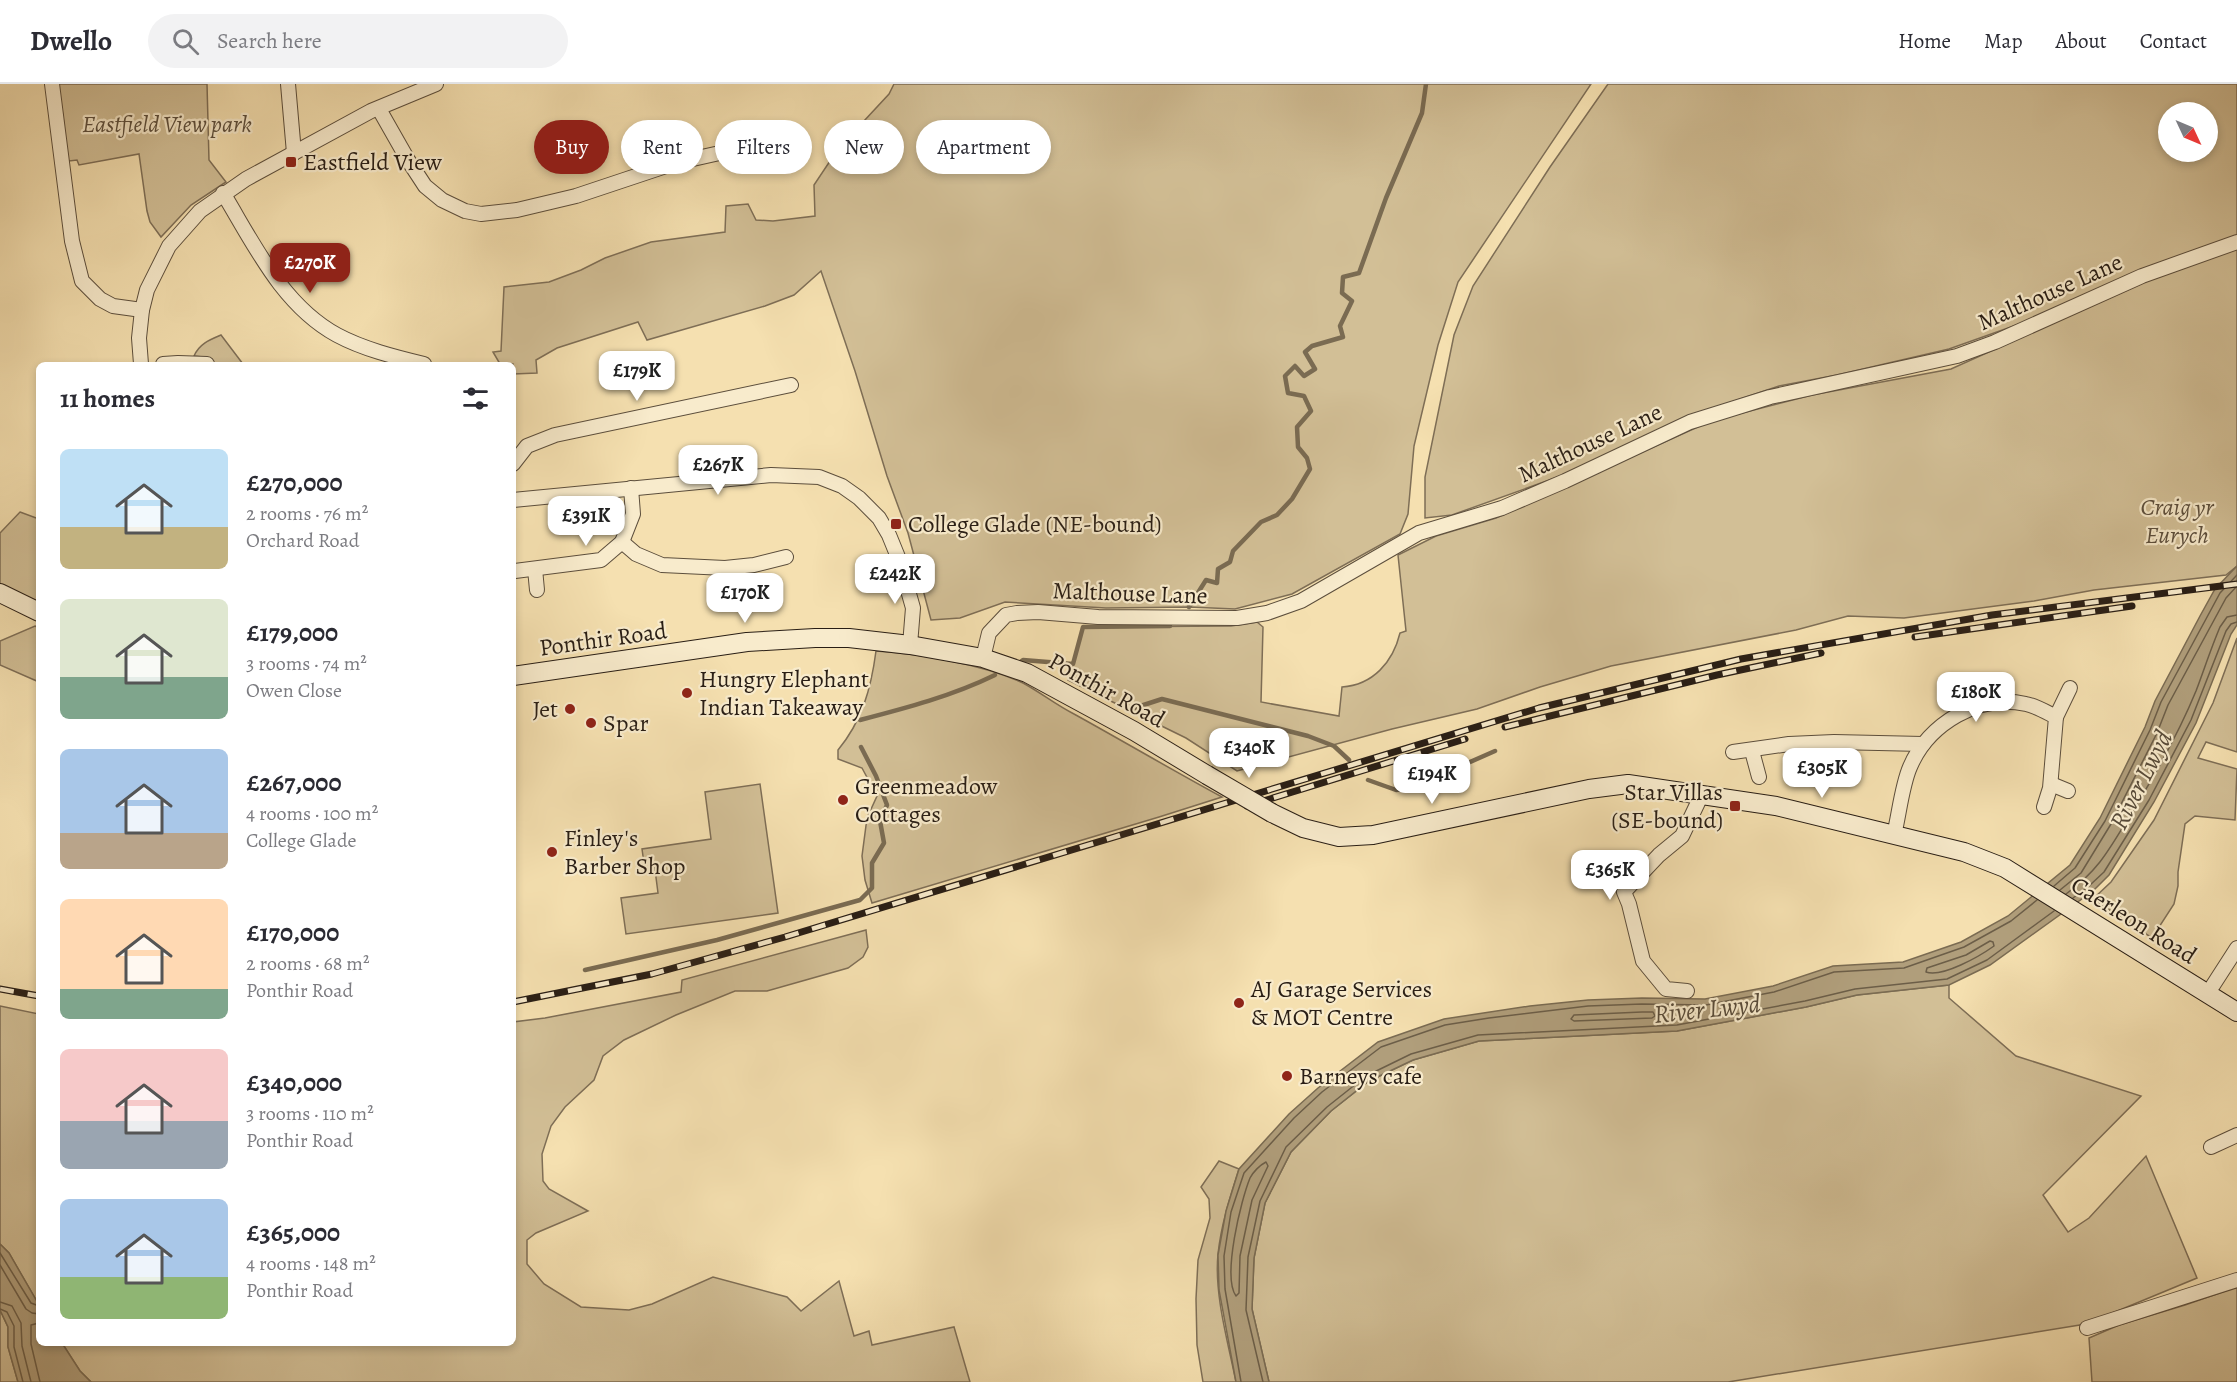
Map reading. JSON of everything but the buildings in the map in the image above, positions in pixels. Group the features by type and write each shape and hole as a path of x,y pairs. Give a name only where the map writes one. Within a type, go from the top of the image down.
{"main road":[{"path":"0,593 36,611"},
{"name":"Ponthir Road","path":"516,676 747,642 849,638 910,645 983,658 1027,673 1134,731 1272,813 1303,828 1339,837 1373,835 1589,789 1628,784 1776,806 1964,852 2005,868 2036,888"},
{"name":"Caerleon Road","path":"2036,888 2237,1012"}],"street":[{"path":"52,84 72,242 82,281 100,299 113,306 142,310"},
{"path":"288,84 294,153"},
{"path":"141,362 139,338 147,290 169,246 200,211 224,193 294,153 379,109 436,84"},
{"path":"379,109 425,186 442,200 465,211 481,214 517,210 576,196 675,163 715,154"},
{"path":"224,193 271,273 305,313 338,335 389,355 416,362"},
{"name":"Malthouse Lane","path":"983,658 989,633 1006,615 1017,613 1038,612 1098,617 1237,618 1275,610 1301,601 1419,533 1502,508 1690,422 1770,397 1957,356 2005,338 2142,276 2237,242"},
{"path":"516,460 527,446 555,435 791,385"},
{"path":"516,500 771,475 819,477 842,486 860,498 879,518 889,536 900,562 913,608 910,645"},
{"path":"516,570 601,560 622,542 633,514 631,488"},
{"path":"622,542 636,554 662,565 725,568 786,557"},
{"path":"535,569 537,590"},
{"path":"2044,807 2051,784 2056,717 2070,688"},
{"path":"1894,835 1909,768 1923,744 1946,721 1973,707 2005,702 2026,704 2056,717"},
{"path":"1733,752 1789,744 1834,742 1923,744"},
{"path":"1752,751 1759,777"},
{"path":"2051,784 2068,791"},
{"path":"1687,991 1666,989 1644,961 1624,892 1659,855 1682,836 1702,794"},
{"path":"2208,993 2237,948"},
{"path":"2211,1147 2237,1135"},
{"path":"2087,1328 2237,1280"}],"green space":[{"name":"Eastfield View park","path":"57,84 207,84 209,160 226,182 191,205 161,237 150,222 147,211 139,154 79,165 77,160 69,161 66,157 64,123"},
{"path":"894,84 1591,84 1458,282 1438,345 1414,446 1408,514 1400,534 1292,594 1235,609 1106,608 1005,602 960,618 931,620 908,533 887,476 821,271 794,295 765,306 647,340 638,322 557,348 536,360 537,373 516,374 516,362 499,362 493,352 501,351 504,287 549,282 605,258 651,242 725,232 726,206 748,204 756,220 773,221 815,216 814,185 824,170 824,174 904,174 904,120 865,120 889,94"},
{"path":"1608,84 2237,84 2237,235 2094,291 2025,322 1949,349 1779,386 1699,413 1569,473 1452,515 1425,518 1425,477 1454,335 1473,286 1550,167"},
{"name":"Craig yr Eurych","path":"2237,248 2237,566 2226,575 2094,590 2034,601 1904,618 1848,616 1796,630 1611,666 1477,709 1392,729 1237,771 1186,738 1068,680 1083,627 1231,626 1257,622 1263,627 1261,702 1339,716 1342,687 1363,682 1380,670 1397,644 1400,633 1406,631 1398,555 1436,536 1496,518 1711,421 1812,395 1951,369 2165,273"},
{"path":"221,335 241,362 213,362 194,356 202,345"},
{"path":"20,512 36,518 36,603 0,585 0,533"},
{"path":"36,626 36,681 0,665 0,641"},
{"path":"2237,638 2237,752 2206,742 2198,758 2237,769 2235,820 2195,816 2185,824 2174,904 2152,938 2093,899 2111,882 2154,820 2213,703"},
{"path":"876,651 951,661 1007,676 1222,797 872,903 865,880 862,856 867,818 877,796 862,768 838,759 838,750 853,728 864,704"},
{"path":"760,784 778,913 626,934 621,898 658,893 654,862 644,863 642,849 711,839 705,792"},
{"path":"866,930 868,947 863,957 848,968 767,991 735,991 676,1015 624,1040 603,1056 594,1080 565,1107 551,1126 542,1154 543,1181 549,1189 588,1211 536,1233 527,1240 527,1264 544,1284 581,1307 629,1310 652,1304 713,1277 787,1297 801,1311 839,1281 854,1336 869,1331 872,1345 954,1327 970,1382 91,1382 80,1371 64,1346 516,1346 516,1022 681,992 682,980"},
{"path":"1949,985 1949,998 2016,1056 2141,1096 2043,1195 2068,1232 2089,1218 2146,1156 2197,1278 2086,1324 1728,1382 1269,1382 1252,1309 1254,1258 1265,1203 1291,1152 1331,1111 1369,1081 1413,1060 1479,1041 1677,1031 1857,995"},
{"path":"0,1006 36,1013 36,1300 9,1253 0,1244"},
{"path":"1219,1161 1239,1169 1219,1243 1217,1269 1222,1318 1236,1382 1203,1382 1197,1345 1198,1260 1210,1218 1209,1199 1201,1187"},
{"path":"2237,1287 2237,1382 2092,1382 2089,1338 2119,1325"},
{"path":"0,1310 8,1327 8,1347 18,1382 0,1382"}],"water":[{"name":"River Lwyd","path":"2237,566 2237,625 2231,634 2196,723 2154,802 2109,875 2093,891 1990,965 1949,985 1857,995 1677,1031 1479,1041 1413,1060 1369,1081 1331,1111 1291,1152 1265,1203 1254,1258 1252,1309 1269,1382 1236,1382 1219,1290 1218,1255 1226,1211 1239,1169 1289,1114 1318,1088 1378,1042 1444,1019 1588,1000 1705,999 1773,986 1833,966 1903,962 1961,942 2008,916 2070,865 2100,818 2145,727 2155,701 2215,589"},
{"path":"0,1244 9,1253 36,1300 36,1346 64,1346 80,1371 91,1382 18,1382 8,1347 8,1327 0,1310"}],"waterway":[{"path":"1189,607 1206,580 1217,583 1218,569 1230,562 1233,551 1261,522 1277,515 1292,499 1310,469 1307,458 1298,447 1297,427 1311,411 1304,396 1288,393 1285,376 1295,366 1304,376 1315,369 1305,352 1312,346 1343,337 1340,326 1352,301 1342,293 1343,277 1359,273 1386,198 1422,113 1426,84"},
{"path":"1019,663 1023,660 1073,664 1083,627 1170,626"},
{"path":"860,720 946,695 995,675"},
{"path":"1128,710 1162,699 1308,736 1334,746 1349,760"},
{"path":"585,970 717,940 860,900 872,888 872,863 884,843 880,821 887,805 876,776 861,747"},
{"path":"1368,780 1396,790 1411,788 1495,751"}],"railway":[{"path":"516,1001 652,974 785,937 1539,708 1741,659 1992,615 2237,584"},
{"path":"1915,637 2132,606"},
{"path":"1505,727 1717,675 1821,653"},
{"path":"1247,806 1465,739"},
{"path":"0,989 36,995"}],"place":[{"name":"Eastfield View","path":"291,162"},
{"name":"College Glade (NE-bound)","path":"896,524"},
{"name":"Hungry Elephant Indian Takeaway","path":"687,693"},
{"name":"Jet","path":"570,709"},
{"name":"Spar","path":"591,723"},
{"name":"Greenmeadow Cottages","path":"843,800"},
{"name":"Star Villas (SE-bound)","path":"1735,806"},
{"name":"Finley's Barber Shop","path":"552,852"},
{"name":"AJ Garage Services & MOT Centre","path":"1239,1003"},
{"name":"Barneys cafe","path":"1287,1076"}]}
